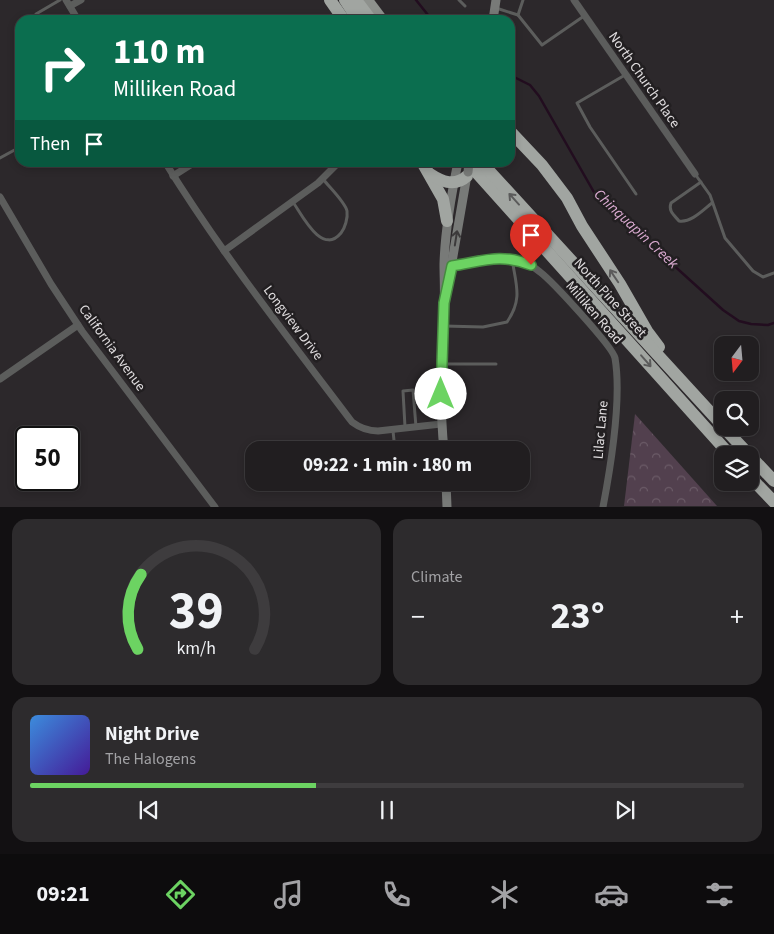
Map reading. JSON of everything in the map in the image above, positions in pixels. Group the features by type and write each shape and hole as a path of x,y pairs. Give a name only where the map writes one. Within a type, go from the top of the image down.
{"highway":[{"path":"329,0 336,15"},
{"path":"329,0 340,15"},
{"path":"345,0 355,15"},
{"path":"356,0 367,15"},
{"path":"515,137 542,165 567,198 582,226 620,284 647,331 688,390"},
{"path":"425,167 443,199 447,221"},
{"path":"430,174 445,182 454,183 460,181 464,167"},
{"name":"North Pine Street","path":"464,167 614,324 722,446"},
{"name":"North Pine Street","path":"486,167 688,390 714,416"},
{"name":"North Pine Street","path":"733,436 774,481"},
{"path":"759,486 774,502"}],"main road":[{"path":"368,0 379,15"},
{"path":"443,441 441,424 441,364 444,303 448,265 464,167"},
{"path":"448,265 447,221 454,183"},
{"path":"447,491 448,506"}],"street":[{"path":"75,15 68,3 81,0"},
{"name":"North Church Place","path":"574,0 695,174"},
{"name":"Longview Drive","path":"168,167 224,251 352,422 368,431 416,428 441,424"},
{"path":"173,176 187,167"},
{"path":"224,251 322,179 334,167"},
{"name":"California Avenue","path":"0,198 51,284 78,325 215,506"},
{"name":"Milliken Road","path":"448,265 499,258 512,259 531,265 542,273 588,322 615,356"},
{"path":"0,379 78,325"},
{"name":"Lilac Lane","path":"603,506 612,454 616,406 615,356"}],"lane":[{"path":"35,15 60,0"},
{"path":"459,0 465,6 466,0"},
{"path":"518,16 523,0"},
{"path":"496,4 518,16 542,45 585,16"},
{"path":"625,75 577,102 590,127 636,194"},
{"path":"0,158 15,150"},
{"path":"695,174 710,195 725,238 753,271 763,277 774,273"},
{"path":"292,201 318,236 330,240 337,237 342,232 346,223 347,212 345,206 322,179"},
{"path":"701,182 671,203 671,211 679,221 684,222 712,203"},
{"path":"443,326 483,327 507,322 514,312 518,297 512,259"},
{"path":"441,364 496,364"},
{"path":"405,428 403,391 413,390 416,428"},
{"path":"393,430 394,441"}],"green space":[{"path":"635,414 717,506 624,506"}],"waterway":[{"name":"Chinquapin Creek","path":"416,0 428,15"},
{"name":"Chinquapin Creek","path":"515,78 530,85 539,96 595,194 723,310 739,321 768,325 774,323"}],"route":[{"path":"441,394 444,303 452,266 499,258 509,258 531,265"}]}
